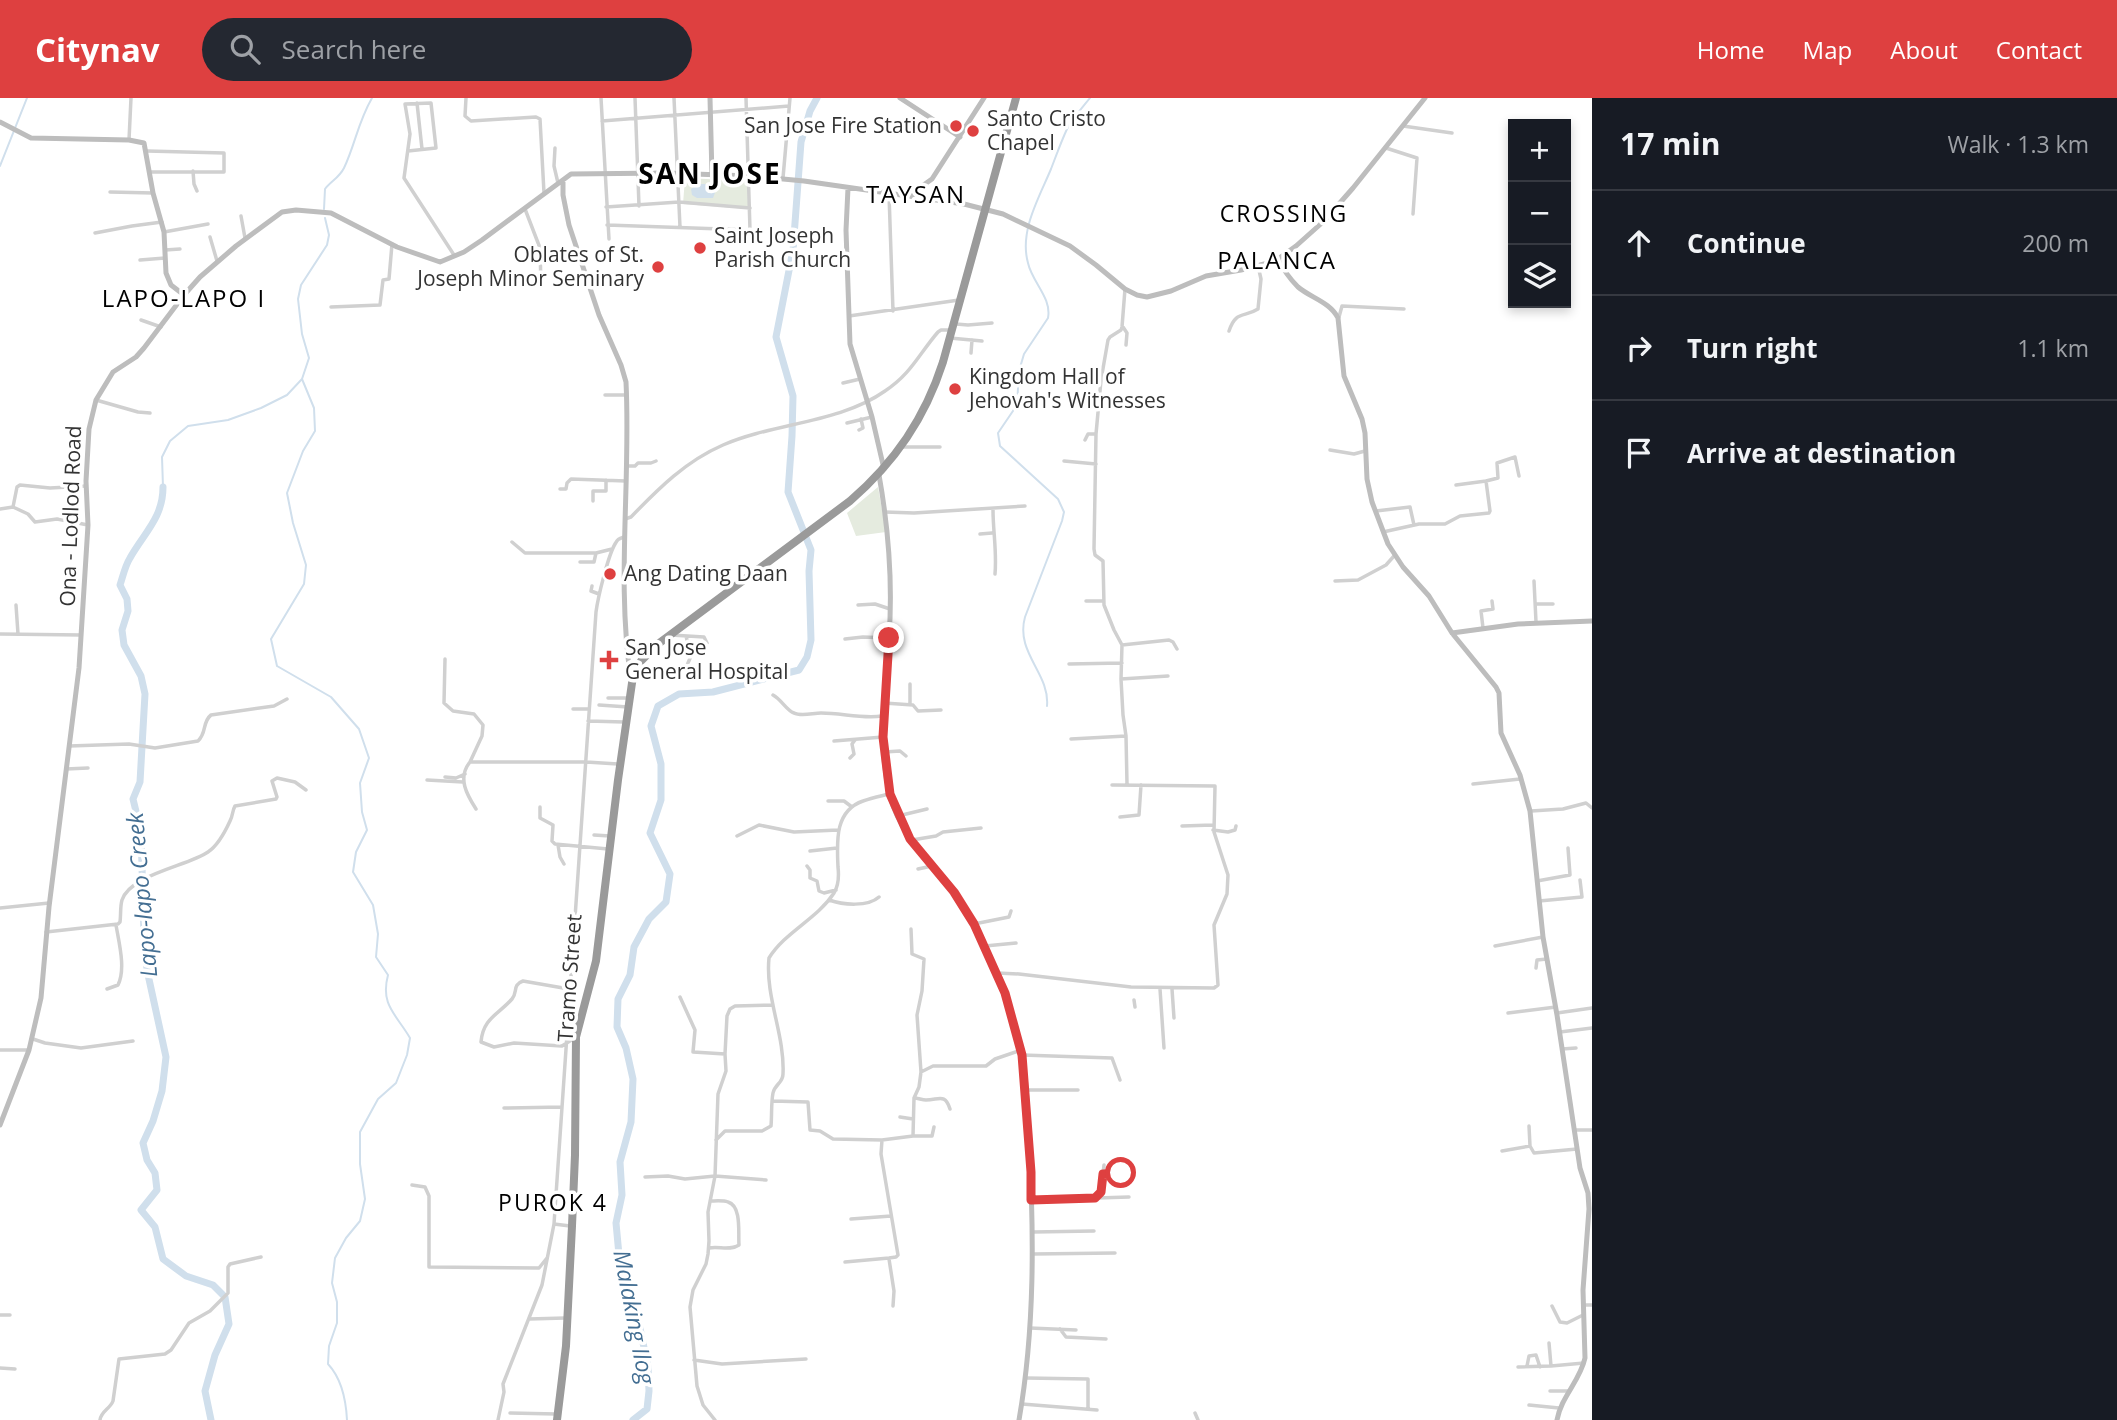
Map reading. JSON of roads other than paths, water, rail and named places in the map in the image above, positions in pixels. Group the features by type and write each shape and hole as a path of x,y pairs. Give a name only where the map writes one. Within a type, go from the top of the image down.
{"highway":[{"path":"558,1417 568,1318 575,1155 576,1037 595,968 632,682 641,661 651,650 850,501 881,472 901,447 929,398 940,372 1016,98"}],"street":[{"path":"129,140 131,98"},
{"path":"466,98 466,116 471,121 536,117 540,119 544,193"},
{"path":"601,98 609,239"},
{"path":"635,98 639,206"},
{"path":"674,98 680,227"},
{"path":"710,98 712,176"},
{"path":"607,225 750,230 746,98"},
{"path":"783,178 790,98"},
{"path":"900,98 960,137"},
{"path":"908,196 932,178 984,98"},
{"path":"408,151 437,147 431,103 406,103 404,106 409,125 404,178 455,256 482,240 571,174 750,176 792,179 987,209 1034,228 1083,255 1125,289 1147,297 1171,291 1206,276 1258,266 1278,259 1297,246 1324,221 1425,98"},
{"path":"417,103 422,149"},
{"path":"602,121 789,106"},
{"path":"2,123 23,135 38,139 129,140 144,143 164,232 168,281 184,295"},
{"path":"1404,126 1452,133"},
{"path":"555,148 554,166 561,182 569,225 599,314 625,376 625,597 632,682"},
{"path":"1385,148 1418,158 1413,214"},
{"path":"147,151 223,151 224,172"},
{"path":"193,171 197,191"},
{"path":"150,172 231,173"},
{"path":"848,188 846,230 850,344 872,417 890,554 889,638 883,716 884,752 890,794 911,840 954,892 974,924 1005,993 1022,1053 1032,1232 1030,1328 1019,1420"},
{"path":"110,191 153,192"},
{"path":"889,194 893,311"},
{"path":"606,208 679,202 751,208"},
{"path":"525,209 540,248 541,286"},
{"name":"Ona - Lodlod Road","path":"0,1125 33,1039 41,998 46,932 77,687 88,525 86,486 90,422 96,400 113,372 136,357 184,295 217,261 282,212 331,213 392,244 436,261 445,261 455,256"},
{"path":"241,216 245,239"},
{"path":"95,233 162,222"},
{"path":"164,232 208,224"},
{"path":"210,237 217,261"},
{"path":"331,307 380,305 383,280 389,279 392,244"},
{"path":"165,250 180,249"},
{"path":"141,260 165,258"},
{"path":"1278,259 1298,287 1328,306 1338,318"},
{"path":"1229,331 1233,319 1258,309 1261,279 1258,266"},
{"path":"1125,289 1122,327 1108,340 1101,380 1096,434 1094,555 1103,561 1103,601 1122,645 1121,679 1127,785"},
{"path":"849,316 961,300"},
{"path":"1404,309 1342,306 1338,318 1344,376 1362,419 1367,479 1384,532 1395,555 1429,596 1452,634 1496,687 1499,693 1501,733 1512,752 1530,811 1543,937 1577,1149 1582,1175 1590,1193 1583,1305 1587,1360 1559,1408 1556,1420"},
{"path":"141,320 161,327"},
{"path":"952,331 968,325 992,323"},
{"path":"1122,327 1127,333 1126,345"},
{"path":"625,519 631,517 672,476 695,459 725,444 811,421 885,392 916,364 941,330 982,341"},
{"path":"971,353 972,340"},
{"path":"843,383 860,379"},
{"path":"1074,379 1101,380"},
{"path":"605,394 626,395"},
{"path":"96,400 150,413"},
{"path":"847,423 872,417"},
{"path":"859,430 863,428 861,419"},
{"path":"1085,440 1087,434 1096,434"},
{"path":"901,447 940,447"},
{"path":"1330,450 1348,454 1365,452"},
{"path":"1456,485 1498,478 1497,463 1513,457 1519,476"},
{"path":"626,466 656,461"},
{"path":"1065,461 1096,464"},
{"path":"560,489 566,489 566,483 571,479 626,481"},
{"path":"593,501 593,491 606,491 606,480"},
{"path":"1384,532 1414,525 1443,524 1460,516 1489,513 1486,481"},
{"path":"13,507 20,485 50,488 86,486"},
{"path":"1095,491 1103,492"},
{"path":"886,512 1025,506"},
{"path":"0,509 13,507 28,514 35,523 57,519 88,525"},
{"path":"1376,512 1410,507 1414,525"},
{"path":"993,509 995,573"},
{"path":"980,534 992,533"},
{"name":"Tramo Street","path":"498,1420 503,1384 542,1285 554,1224 599,594 612,550 617,540 625,536"},
{"path":"512,542 525,553 596,553 612,550"},
{"path":"580,562 594,562 596,553"},
{"path":"996,554 1002,554"},
{"path":"1335,581 1358,580 1386,565 1395,555"},
{"path":"1534,581 1536,622"},
{"path":"592,586 591,591 599,594"},
{"path":"1086,601 1103,601"},
{"path":"1483,628 1481,611 1493,609 1492,601"},
{"path":"859,605 875,604 890,609"},
{"path":"1535,604 1553,604"},
{"path":"16,605 19,634"},
{"path":"1452,634 1536,622 1592,621"},
{"path":"0,634 81,635"},
{"path":"669,635 704,637 707,643"},
{"path":"685,670 691,656 686,636"},
{"path":"845,639 889,638"},
{"path":"1122,645 1169,640 1177,649"},
{"path":"445,659 444,703 453,711 474,714 482,725 482,736 466,766 463,782 476,809"},
{"path":"1069,664 1122,663"},
{"path":"1121,679 1168,676"},
{"path":"910,684 910,705"},
{"path":"773,695 794,713 873,718 883,716"},
{"path":"608,698 628,703"},
{"path":"69,746 149,747 198,741 203,737 206,720 211,715 274,706 287,699"},
{"path":"599,705 628,703"},
{"path":"884,703 915,706 918,711 941,709"},
{"path":"573,709 589,709"},
{"path":"588,721 626,722"},
{"path":"1071,739 1126,736"},
{"path":"834,741 883,737"},
{"path":"850,758 854,754 852,744 855,740"},
{"path":"884,752 900,751 906,756"},
{"path":"470,762 620,764"},
{"path":"65,769 88,768"},
{"path":"445,777 456,778 465,774"},
{"path":"46,932 116,925 120,922 123,897 138,883 208,852 219,842 235,806 276,799 272,781 274,779 287,779 306,790"},
{"path":"1474,784 1521,779"},
{"path":"427,780 463,782"},
{"path":"995,973 1135,988 1214,988 1217,985 1214,925 1227,894 1228,875 1213,828 1214,785 1112,785"},
{"path":"1120,817 1139,815 1141,785"},
{"path":"715,1141 721,1132 762,1131 769,1129 772,1124 773,1091 782,1081 783,1075 781,1039 769,980 768,958 829,900 836,890 839,880 838,830 842,820 852,807 863,801 890,794"},
{"path":"828,801 844,801 852,807"},
{"path":"1530,811 1563,809 1586,803 1592,807"},
{"path":"540,807 540,818 553,825 552,841 558,845 610,849"},
{"path":"898,816 928,809"},
{"path":"737,836 759,825 794,832 838,830"},
{"path":"1182,826 1231,832 1236,826"},
{"path":"911,840 936,836 943,832 981,828"},
{"path":"594,835 612,836"},
{"path":"558,845 564,864"},
{"path":"810,851 837,848"},
{"path":"1536,880 1570,875 1567,848"},
{"path":"807,866 810,878 817,882 819,891 824,893 836,890"},
{"path":"918,869 932,866"},
{"path":"1539,901 1582,897 1580,880"},
{"path":"829,900 867,904 879,897"},
{"path":"0,908 50,902"},
{"path":"974,924 1009,917 1011,911"},
{"path":"107,989 118,985 121,977 116,925"},
{"path":"912,929 912,954 924,959 917,1015 921,1072 914,1098 913,1136"},
{"path":"1495,946 1543,937"},
{"path":"985,946 1016,943"},
{"path":"1536,968 1536,960 1547,959"},
{"path":"569,989 518,982 513,998 493,1014 481,1042 494,1047 514,1043 566,1045 576,1037"},
{"path":"1135,988 1135,1007"},
{"path":"1160,989 1164,1048"},
{"path":"1172,989 1174,1018"},
{"path":"680,997 695,1030 693,1052 725,1054"},
{"path":"715,1420 700,1398 694,1360 691,1298 692,1290 706,1264 709,1248 708,1212 715,1176 718,1094 726,1071 727,1016 735,1006 774,1006"},
{"path":"1508,1013 1592,1008"},
{"path":"1560,1032 1592,1028"},
{"path":"33,1039 81,1048 133,1041"},
{"path":"1562,1049 1576,1048"},
{"path":"0,1050 29,1051"},
{"path":"921,1072 927,1067 939,1065 986,1066 995,1059 1022,1053 1112,1058 1120,1080"},
{"path":"1025,1090 1079,1090"},
{"path":"914,1098 946,1100 950,1109"},
{"path":"773,1101 808,1102 810,1130 820,1131 833,1139 882,1140 932,1136 934,1127"},
{"path":"504,1108 562,1107"},
{"path":"900,1117 913,1119"},
{"path":"1529,1126 1530,1146 1534,1153 1577,1149"},
{"path":"1574,1130 1592,1130"},
{"path":"845,1262 898,1255 881,1154 882,1140"},
{"path":"1502,1151 1530,1146"},
{"path":"1095,1198 1101,1192 1104,1165"},
{"path":"1103,1174 1119,1174 1120,1168"},
{"path":"645,1177 668,1176 685,1179 715,1176 766,1180"},
{"path":"412,1185 425,1188 429,1196 429,1267 539,1268 548,1256"},
{"path":"1031,1200 1129,1198"},
{"path":"709,1248 733,1248 739,1245 737,1216 733,1206 728,1202 710,1201"},
{"path":"851,1219 891,1216"},
{"path":"554,1224 572,1226"},
{"path":"1032,1232 1094,1231"},
{"path":"1031,1254 1115,1253"},
{"path":"100,1420 102,1413 113,1401 119,1359 165,1354 171,1350 189,1323 210,1311 228,1293 230,1264 261,1257"},
{"path":"889,1258 894,1291 893,1306"},
{"path":"1583,1305 1592,1305"},
{"path":"1552,1306 1560,1322 1565,1323 1583,1315"},
{"path":"0,1315 10,1315"},
{"path":"529,1319 568,1318"},
{"path":"1030,1328 1076,1330"},
{"path":"1060,1329 1066,1337 1106,1339"},
{"path":"1549,1343 1551,1366"},
{"path":"1527,1367 1531,1355 1538,1356 1540,1367"},
{"path":"694,1360 722,1364 806,1359"},
{"path":"1518,1367 1551,1366 1587,1360"},
{"path":"0,1368 15,1369"},
{"path":"1026,1378 1088,1379 1088,1409"},
{"path":"1550,1391 1569,1391"},
{"path":"1022,1404 1097,1410"},
{"path":"1529,1405 1559,1408"},
{"path":"510,1413 558,1417"},
{"path":"1195,1413 1198,1420"}],"water":[{"path":"698,184 716,184 713,198 697,198 692,195 691,189"}],"waterway":[{"path":"0,166 27,98"},
{"name":"Lapo-lapo Creek","path":"324,209 325,189 344,168 372,98"},
{"name":"Malaking Ilog","path":"633,1420 647,1409 649,1391 648,1367 635,1304 619,1255 616,1223 622,1195 620,1162 631,1122 633,1079 626,1048 617,1027 618,999 630,975 634,947 649,919 666,902 670,874 650,833 661,800 661,764 651,726 658,706 679,694 713,692 799,670 807,657 811,640 811,550 788,492 793,396 776,337 793,250 801,142 810,111 817,98"},
{"path":"1047,706 1047,694 1028,652 1023,630 1025,617 1064,512 1058,499 1000,446 998,433 1017,405 1019,371 1024,354 1048,318 1047,304 1028,263 1028,227 1067,129 1090,98"},
{"name":"Lapo-lapo Creek","path":"163,487 162,457 170,441 188,426 228,420 261,408 287,395 302,379 309,358 302,334 298,299 301,285 327,245 329,235 325,218"},
{"path":"302,379 314,408 315,431 303,451 287,493 306,565 304,584 271,639 277,666 331,697 359,729 369,758 360,783 362,812 367,830 356,852 353,872 373,905 378,934 376,957 388,975 388,1002 410,1038 407,1055 396,1083 378,1099 360,1132 360,1164 365,1199 360,1221 335,1258 332,1283 337,1302 337,1323 329,1346 328,1364 337,1376 342,1390 347,1420"},
{"name":"Lapo-lapo Creek","path":"163,487 160,508 128,561 120,585 127,599 128,611 122,630 124,645 141,676 145,694 140,782 133,799 141,832 147,970 166,1057 162,1091 143,1143 147,1160 155,1173 157,1190 141,1210 155,1227 163,1259 186,1276 213,1285 225,1297 229,1324 215,1355 205,1391 211,1420"}],"place":[{"name":"San Jose Fire Station","path":"956,126"},
{"name":"Santo Cristo Chapel","path":"973,131"},
{"name":"Saint Joseph Parish Church","path":"700,248"},
{"name":"Oblates of St. Joseph Minor Seminary","path":"658,267"},
{"name":"Kingdom Hall of Jehovah's Witnesses","path":"955,389"},
{"name":"Ang Dating Daan","path":"610,574"},
{"name":"San Jose General Hospital","path":"609,660"}],"district":[{"name":"SAN JOSE","path":"710,174"},
{"name":"TAYSAN","path":"916,195"},
{"name":"CROSSING","path":"1284,214"},
{"name":"PALANCA","path":"1277,261"},
{"name":"LAPO-LAPO I","path":"184,299"},
{"name":"PUROK 4","path":"553,1203"}]}
